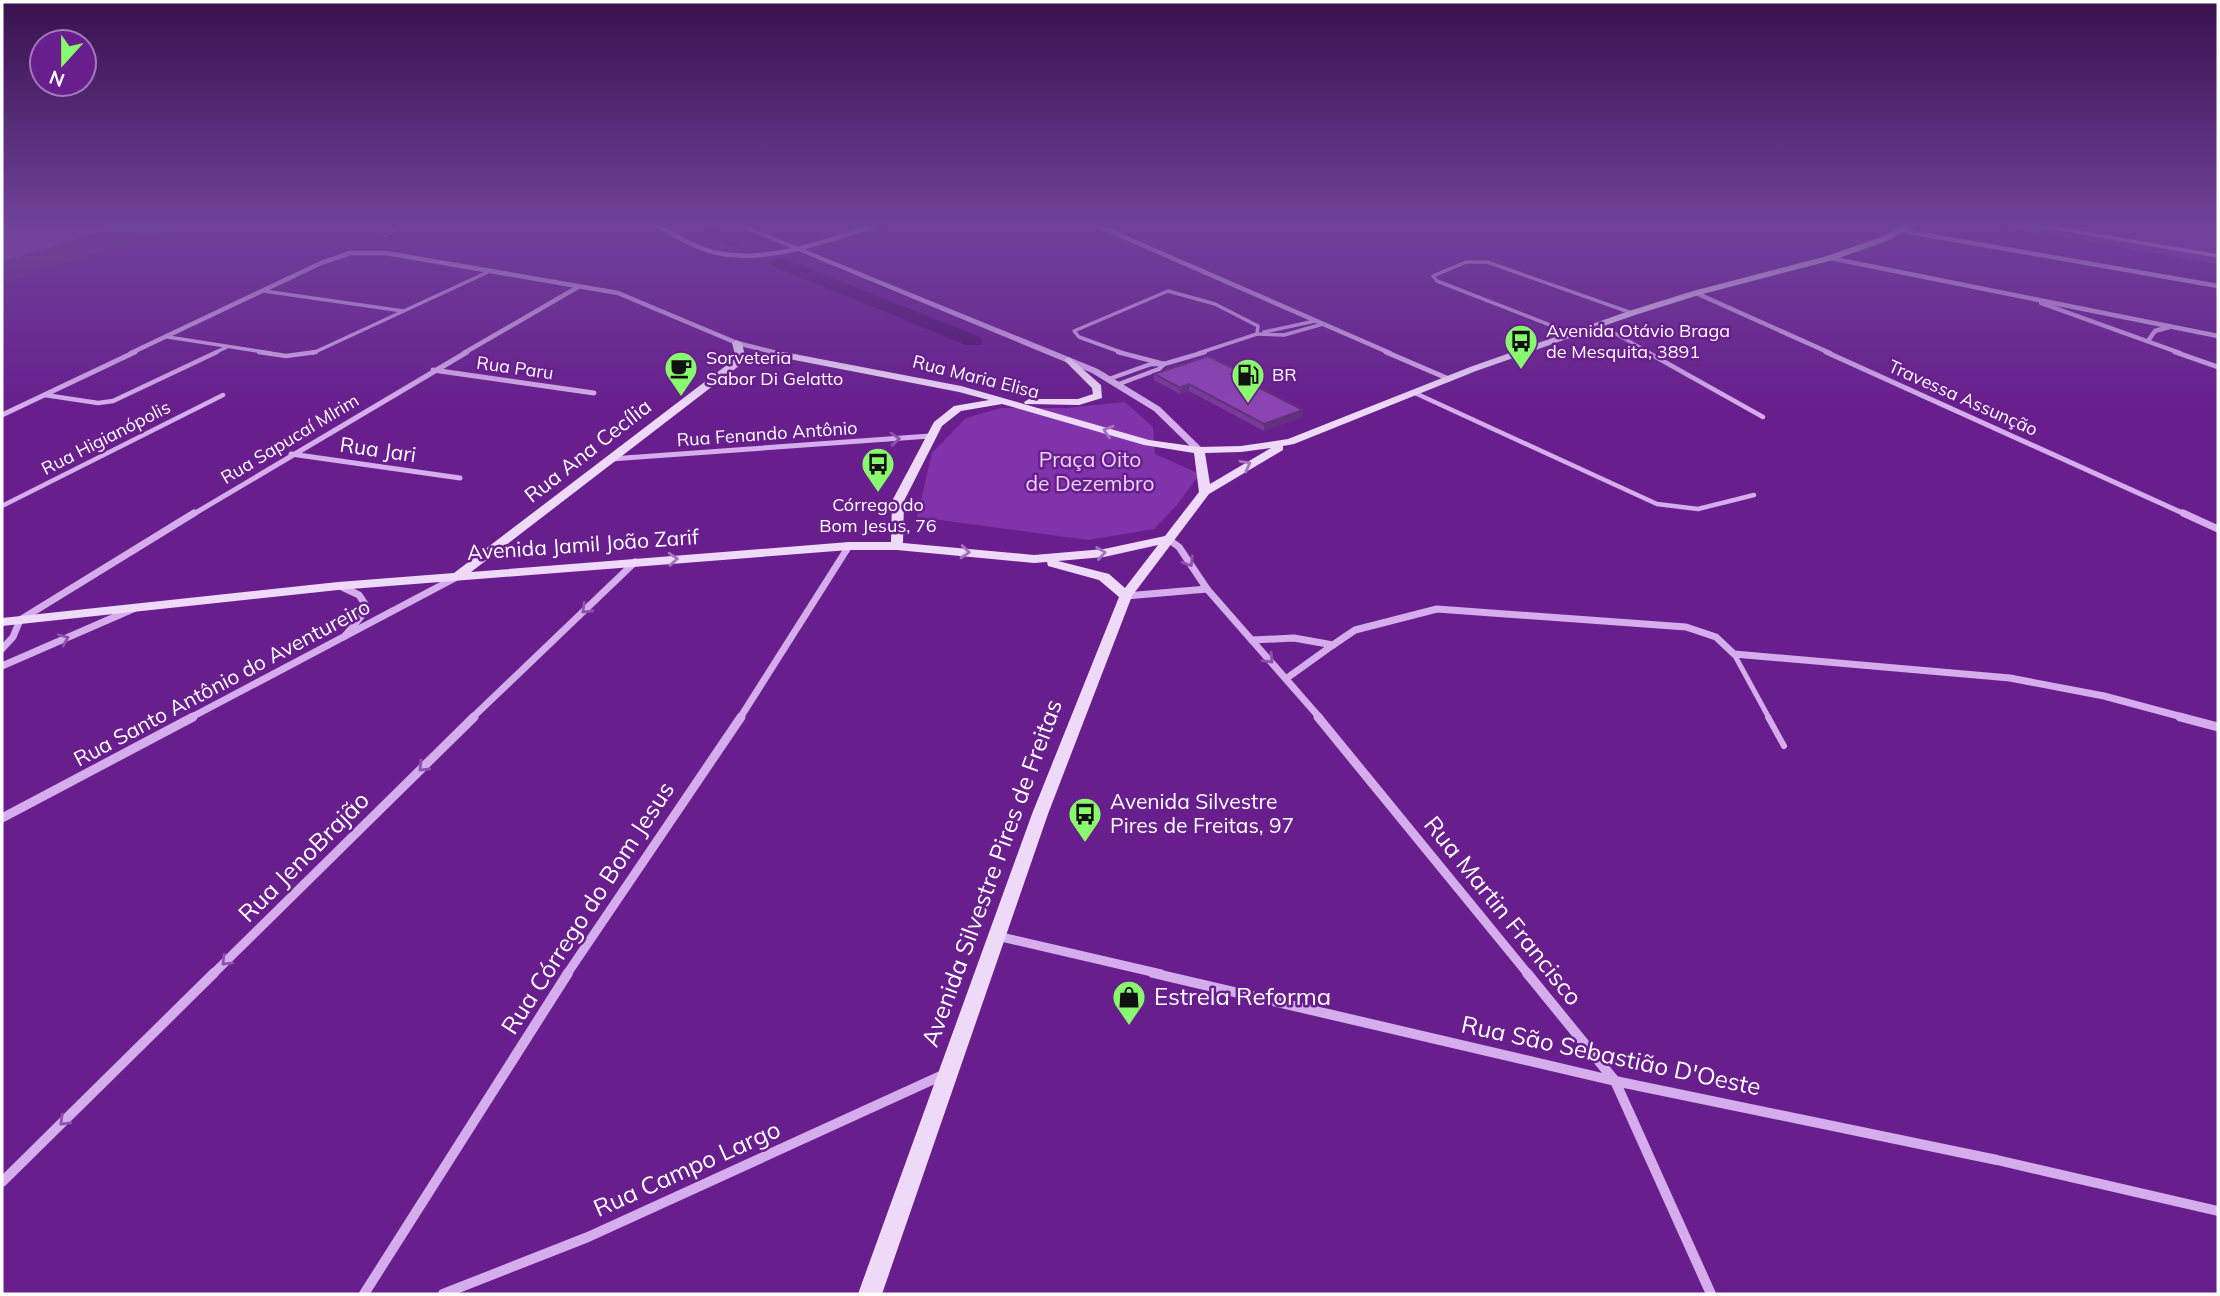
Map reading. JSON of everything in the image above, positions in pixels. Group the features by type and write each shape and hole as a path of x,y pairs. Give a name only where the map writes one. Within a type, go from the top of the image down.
{"main road":[{"path":"1290,442 1449,379 1573,334 1632,313 1729,284"},
{"path":"737,343 741,359"},
{"name":"Rua Maria Elisa","path":"741,359 784,355 961,388 1148,443 1199,450 1241,449 1290,442"},
{"name":"Rua Ana Cecília","path":"458,576 741,359"},
{"path":"897,546 898,501 930,436 947,415 958,408 1011,401 1080,402 1098,396 1097,387 1069,359"},
{"name":"Avenida Silvestre Pires de Freitas","path":"870,1294 995,935 1126,596 1205,492 1290,442"},
{"path":"1199,450 1205,492"},
{"name":"Avenida Jamil João Zarif","path":"2,622 338,586 849,546 897,546 1034,559 1104,553 1168,538"},
{"path":"1034,559 1104,577 1126,596"}],"street":[{"path":"2,415 277,284"},
{"path":"569,284 631,297 737,343 784,355"},
{"path":"882,284 1069,359 1119,384 1157,409 1199,450"},
{"path":"1232,284 1449,379"},
{"path":"1964,284 2218,336"},
{"name":"Rua Sapucaí MIrim","path":"20,620 291,454 579,286"},
{"name":"Travessa Assunção","path":"1696,293 2218,528"},
{"path":"2017,295 2218,367"},
{"path":"2148,341 2155,331 2174,327"},
{"name":"Rua Paru","path":"432,370 594,393"},
{"name":"Rua Fenando Antônio","path":"607,460 930,436"},
{"name":"Rua Jari","path":"291,454 460,478"},
{"name":"Rua Martin Francisco","path":"1168,538 1179,547 1207,589 1287,678 1615,1081 1711,1294"},
{"name":"Rua Córrego do Bom Jesus","path":"364,1294 572,967 758,692 849,546"},
{"name":"Rua JenoBrajão","path":"2,1182 488,702 636,562"},
{"name":"Rua Santo Antônio do Aventureiro","path":"2,818 340,642 458,576"},
{"path":"338,586 359,595 365,604 363,614 340,642"},
{"path":"1126,596 1207,589"},
{"path":"2,666 139,607"},
{"path":"1287,678 1355,630 1417,613 1457,609 1686,627 1716,637 1734,654 2010,678 2104,696 2218,727"},
{"path":"2,649 13,637 20,620"},
{"path":"1252,640 1294,638 1333,645"},
{"name":"Rua São Sebastião D'Oeste","path":"995,935 1615,1081 1997,1160 2218,1211"},
{"name":"Rua Campo Largo","path":"443,1294 588,1237 945,1074"}],"lane":[{"path":"168,337 286,356 310,355 461,284"},
{"path":"1446,284 1573,334"},
{"path":"1551,284 1632,313"},
{"path":"264,291 403,311"},
{"path":"1164,364 1135,358 1079,337 1074,331 1168,291 1181,293 1246,318 1258,327 1258,334"},
{"path":"1109,379 1150,364 1164,364 1258,334 1315,321"},
{"path":"1258,334 1284,335 1323,324"},
{"path":"1601,325 1763,417"},
{"path":"45,395 98,402 113,401 227,347"},
{"path":"1119,384 1159,369 1164,364"},
{"path":"1415,393 1657,504 1698,509 1754,495"},
{"name":"Rua Higianópolis","path":"2,506 223,395"},
{"path":"1734,654 1784,746"}],"green space":[{"name":"Praça Oito de Dezembro","path":"1125,402 1153,427 1155,454 1200,474 1176,506 1154,529 1088,540 917,517 932,453 966,418 1001,408 1067,408"}],"building":[{"name":"BR","path":"1208,356 1239,371 1231,374 1303,410 1264,424 1189,384 1180,388 1154,374"}],"waterway":[{"path":"834,284 973,341"}],"place":[{"name":"Avenida Otávio Braga de Mesquita, 3891","path":"1521,371"},
{"name":"Sorveteria Sabor Di Gelatto","path":"681,398"},
{"name":"BR","path":"1248,405"},
{"name":"Córrego do Bom Jesus, 76","path":"878,494"},
{"name":"Avenida Silvestre Pires de Freitas, 97","path":"1085,844"},
{"name":"Estrela Reforma","path":"1129,1027"}]}
